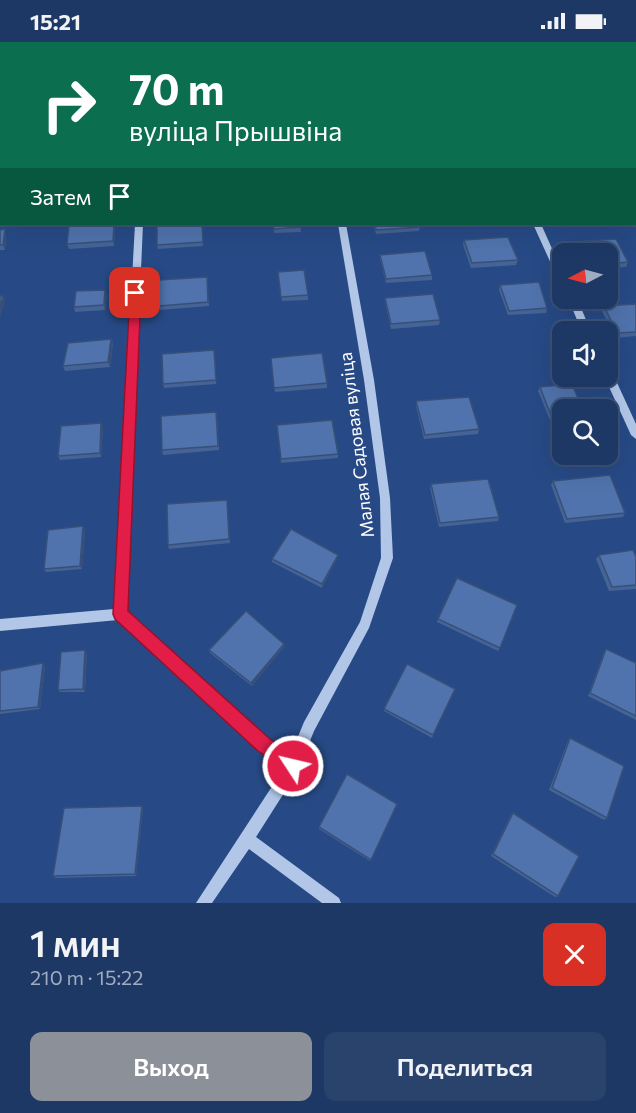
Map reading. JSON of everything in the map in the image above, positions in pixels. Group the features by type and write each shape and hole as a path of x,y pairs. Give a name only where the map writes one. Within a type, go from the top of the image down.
{"street":[{"path":"120,614 139,225"},
{"name":"Малая Садовая вуліца","path":"203,903 248,839 293,766 309,727 365,624 387,558 385,498 369,380 342,225"},
{"path":"537,225 552,257"},
{"path":"614,387 636,435"},
{"path":"0,624 120,614 264,745 293,766"},
{"path":"248,839 334,903"}],"building":[{"path":"69,225 114,225 113,241 67,244"},
{"path":"157,225 202,225 203,242 157,245"},
{"path":"273,225 300,225 301,227 274,229"},
{"path":"375,225 419,225 420,227 376,230"},
{"path":"5,229 3,245 0,245 0,230"},
{"path":"508,237 518,260 472,263 464,240"},
{"path":"616,239 628,262 618,263 618,243 572,242"},
{"path":"425,251 432,275 386,279 380,255"},
{"path":"304,270 308,295 281,297 278,272"},
{"path":"207,277 208,302 159,306 159,280"},
{"path":"539,282 547,308 509,311 500,285"},
{"path":"105,290 104,305 74,307 76,291"},
{"path":"433,294 440,320 391,324 385,298"},
{"path":"636,304 636,332 618,333 618,321 611,321 605,309 618,309 618,305"},
{"path":"111,339 108,362 63,366 68,343"},
{"path":"214,350 216,380 163,384 162,354"},
{"path":"322,353 327,383 274,388 271,358"},
{"path":"540,387 573,387 578,399 552,399 552,418"},
{"path":"469,397 479,429 425,435 416,401"},
{"path":"216,412 218,446 162,450 161,416"},
{"path":"332,420 338,454 281,459 277,425"},
{"path":"101,423 100,453 58,456 61,426"},
{"path":"610,475 625,513 567,519 553,481"},
{"path":"488,479 499,517 440,523 431,484"},
{"path":"227,500 229,539 168,545 167,504"},
{"path":"83,526 80,566 44,569 48,530"},
{"path":"291,529 338,555 322,584 272,559"},
{"path":"633,550 636,557 636,585 612,587 599,555"},
{"path":"457,578 517,605 500,648 438,619"},
{"path":"246,611 284,644 251,683 209,650"},
{"path":"606,649 636,663 636,716 590,693"},
{"path":"85,650 83,689 58,690 61,652"},
{"path":"43,663 38,707 0,711 0,671"},
{"path":"407,664 455,689 433,735 384,709"},
{"path":"570,738 624,766 607,818 552,788"},
{"path":"347,774 397,804 371,860 319,827"},
{"path":"142,806 135,874 53,876 64,808"},
{"path":"513,813 579,856 558,896 493,854"}],"route":[{"path":"135,293 120,614 264,745 293,766"}]}
